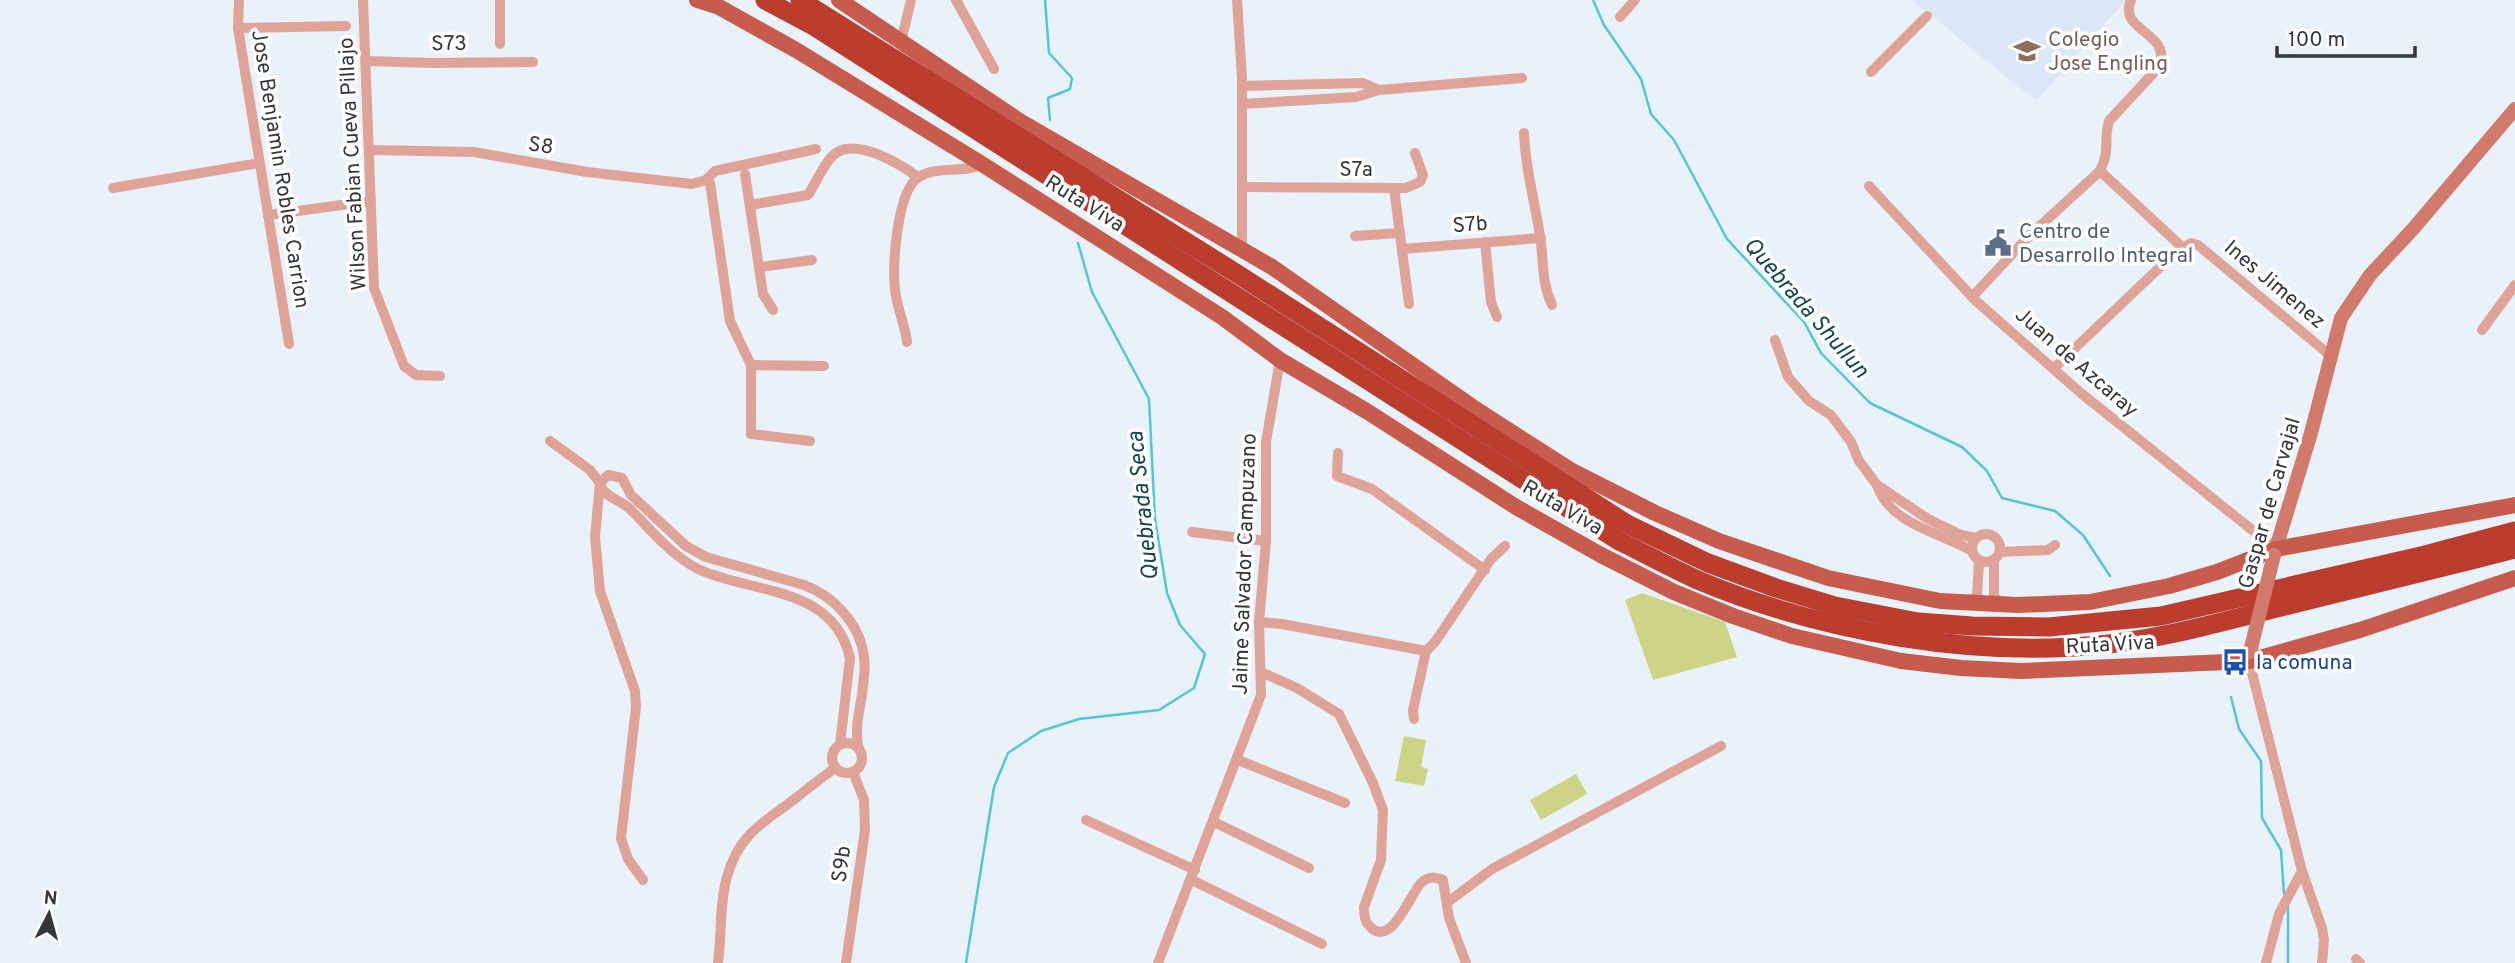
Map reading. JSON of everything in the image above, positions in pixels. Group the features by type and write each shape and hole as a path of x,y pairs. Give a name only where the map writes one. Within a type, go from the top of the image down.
{"highway":[{"name":"Ruta Viva","path":"765,0 811,25 1619,541 1700,581 1771,606 1831,623 1917,640 2051,648 2107,644 2170,635 2515,549"},
{"name":"Ruta Viva","path":"800,0 1250,282 1627,524 1708,564 1776,588 1835,606 1918,622 2049,627 2161,616 2425,555 2515,531"},
{"path":"949,93 1021,122"}],"main road":[{"name":"Ruta Viva","path":"697,0 719,7 796,50 982,164 1222,317 1280,360 1601,555 1674,592 1792,636 1901,661 2021,671 2250,657 2360,630 2515,578"},
{"name":"Ruta Viva","path":"839,0 1021,122 1242,248 1504,428 1572,471 1655,513 1719,541 1828,578 1940,601 2003,604 2090,602 2217,572 2275,552 2515,505"}],"street":[{"name":"Jose Benjamin Robles Carrion","path":"239,0 238,29 289,344"},
{"name":"Wilson Fabian Cueva Pillajo","path":"363,0 374,288 404,366 416,374 440,376"},
{"path":"500,0 500,44"},
{"path":"901,42 911,0"},
{"path":"956,0 994,69"},
{"path":"1237,0 1242,86 1242,248"},
{"path":"1620,17 1635,0"},
{"path":"1972,297 2029,235 2100,171 2106,159 2106,130 2109,121 2159,67 2163,57 2161,48 2129,16 2127,9 2131,0"},
{"path":"1871,72 1927,16"},
{"path":"238,29 346,26"},
{"name":"S73","path":"366,61 533,62"},
{"path":"1242,104 1356,97 1379,90 1522,78"},
{"path":"1242,86 1363,83 1379,90"},
{"name":"Gaspar de Carvajal","path":"2322,963 2325,940 2302,870 2250,657 2275,552 2341,318 2370,275 2413,229 2515,109"},
{"path":"1524,134 1524,155 1541,238 1544,287 1552,305"},
{"name":"S8","path":"369,150 474,152 587,172 692,184 706,180 715,171 816,149"},
{"path":"750,205 808,195 833,154 848,149 883,154 918,177"},
{"path":"1394,188 1415,186 1420,182 1423,175 1415,153"},
{"path":"113,188 259,163"},
{"path":"908,342 895,289 897,238 906,193 918,177 982,164"},
{"name":"Ines Jimenez","path":"2100,171 2186,245 2198,245 2332,357"},
{"path":"745,174 763,294 773,310"},
{"path":"706,180 710,183 730,321 751,365 751,434 810,441"},
{"name":"Juan de Azcaray","path":"1869,186 1915,244 1972,297 2054,368 2086,390 2275,552"},
{"name":"S7a","path":"1243,187 1394,188 1409,304"},
{"path":"268,215 371,201"},
{"path":"1355,236 1400,233"},
{"name":"S7b","path":"1402,249 1541,238"},
{"path":"1485,242 1491,302 1497,317"},
{"path":"2054,368 2186,245"},
{"path":"760,267 812,260"},
{"path":"2482,330 2510,301 2515,285"},
{"path":"1775,340 1788,377 1810,401 1831,415 1851,442 1858,461 1877,485 1882,498 1898,514 1988,562 1997,556 2048,550 2054,545"},
{"name":"Jaime Salvador Campuzano","path":"1158,963 1261,695 1259,622 1266,541 1266,442 1280,360"},
{"path":"751,365 824,366"},
{"path":"550,441 590,470 601,485 607,496 624,504 696,568 795,597 825,615 834,624 848,645 850,658 840,744 832,752 831,758 835,768 846,774 858,769 862,760 857,733 864,659 856,632 836,604 816,589 706,557 692,550 631,495 622,478 608,475 601,485 595,527 600,591 635,691 636,707 621,838 628,859 643,880"},
{"path":"1338,453 1336,476 1372,489 1485,570"},
{"path":"1877,485 1928,519 1961,535 1976,538 1986,534 1996,538 2000,547 1994,597 2003,604"},
{"path":"1192,532 1266,541"},
{"path":"1968,602 1977,596 1976,538"},
{"path":"1414,719 1413,709 1426,651 1436,642 1492,559 1504,547"},
{"path":"1259,622 1426,651"},
{"path":"1261,672 1297,688 1339,714 1373,783 1383,810 1381,860 1364,907 1367,923 1375,931 1384,932 1394,926 1414,889 1425,879 1433,877 1443,880 1449,919 1466,963"},
{"path":"840,744 850,743 859,749"},
{"path":"1448,902 1492,869 1721,746"},
{"path":"1238,760 1345,803"},
{"path":"718,963 727,876 736,854 747,836 762,820 791,802 835,768"},
{"name":"S9b","path":"846,963 865,830 864,800 853,772"},
{"path":"1086,820 1322,944"},
{"path":"1214,822 1309,868"},
{"path":"2266,963 2279,914 2302,870"}],"shaded area":[{"name":"Colegio Jose Engling","path":"1912,0 2126,0 2036,101"}],"green space":[{"path":"1642,593 1725,622 1737,657 1653,680 1625,600"},
{"path":"1404,736 1426,740 1421,767 1428,769 1424,786 1395,781"},
{"path":"1576,774 1587,794 1541,820 1530,800"}],"waterway":[{"name":"Quebrada Seca","path":"1045,0 1049,53 1072,78 1070,89 1048,98 1050,120"},
{"name":"Quebrada Shullun","path":"1593,0 1604,25 1641,79 1651,114 1674,140 1727,239 1804,322 1821,353 1870,403 1962,447 1987,471 2002,498 2055,511 2083,535 2110,576"},
{"name":"Quebrada Seca","path":"966,963 994,787 1008,753 1041,731 1079,719 1159,710 1194,688 1205,654 1180,625 1167,593 1155,519 1149,399 1092,292 1078,243"},
{"name":"Quebrada Shullun","path":"2231,697 2239,729 2261,761 2262,818 2281,850 2284,894"},
{"name":"Quebrada Shullun","path":"2288,907 2288,963"}],"place":[{"name":"Colegio Jose Engling","path":"2027,51"},
{"name":"Centro de Desarrollo Integral","path":"1998,243"},
{"name":"la comuna","path":"2235,662"}]}
